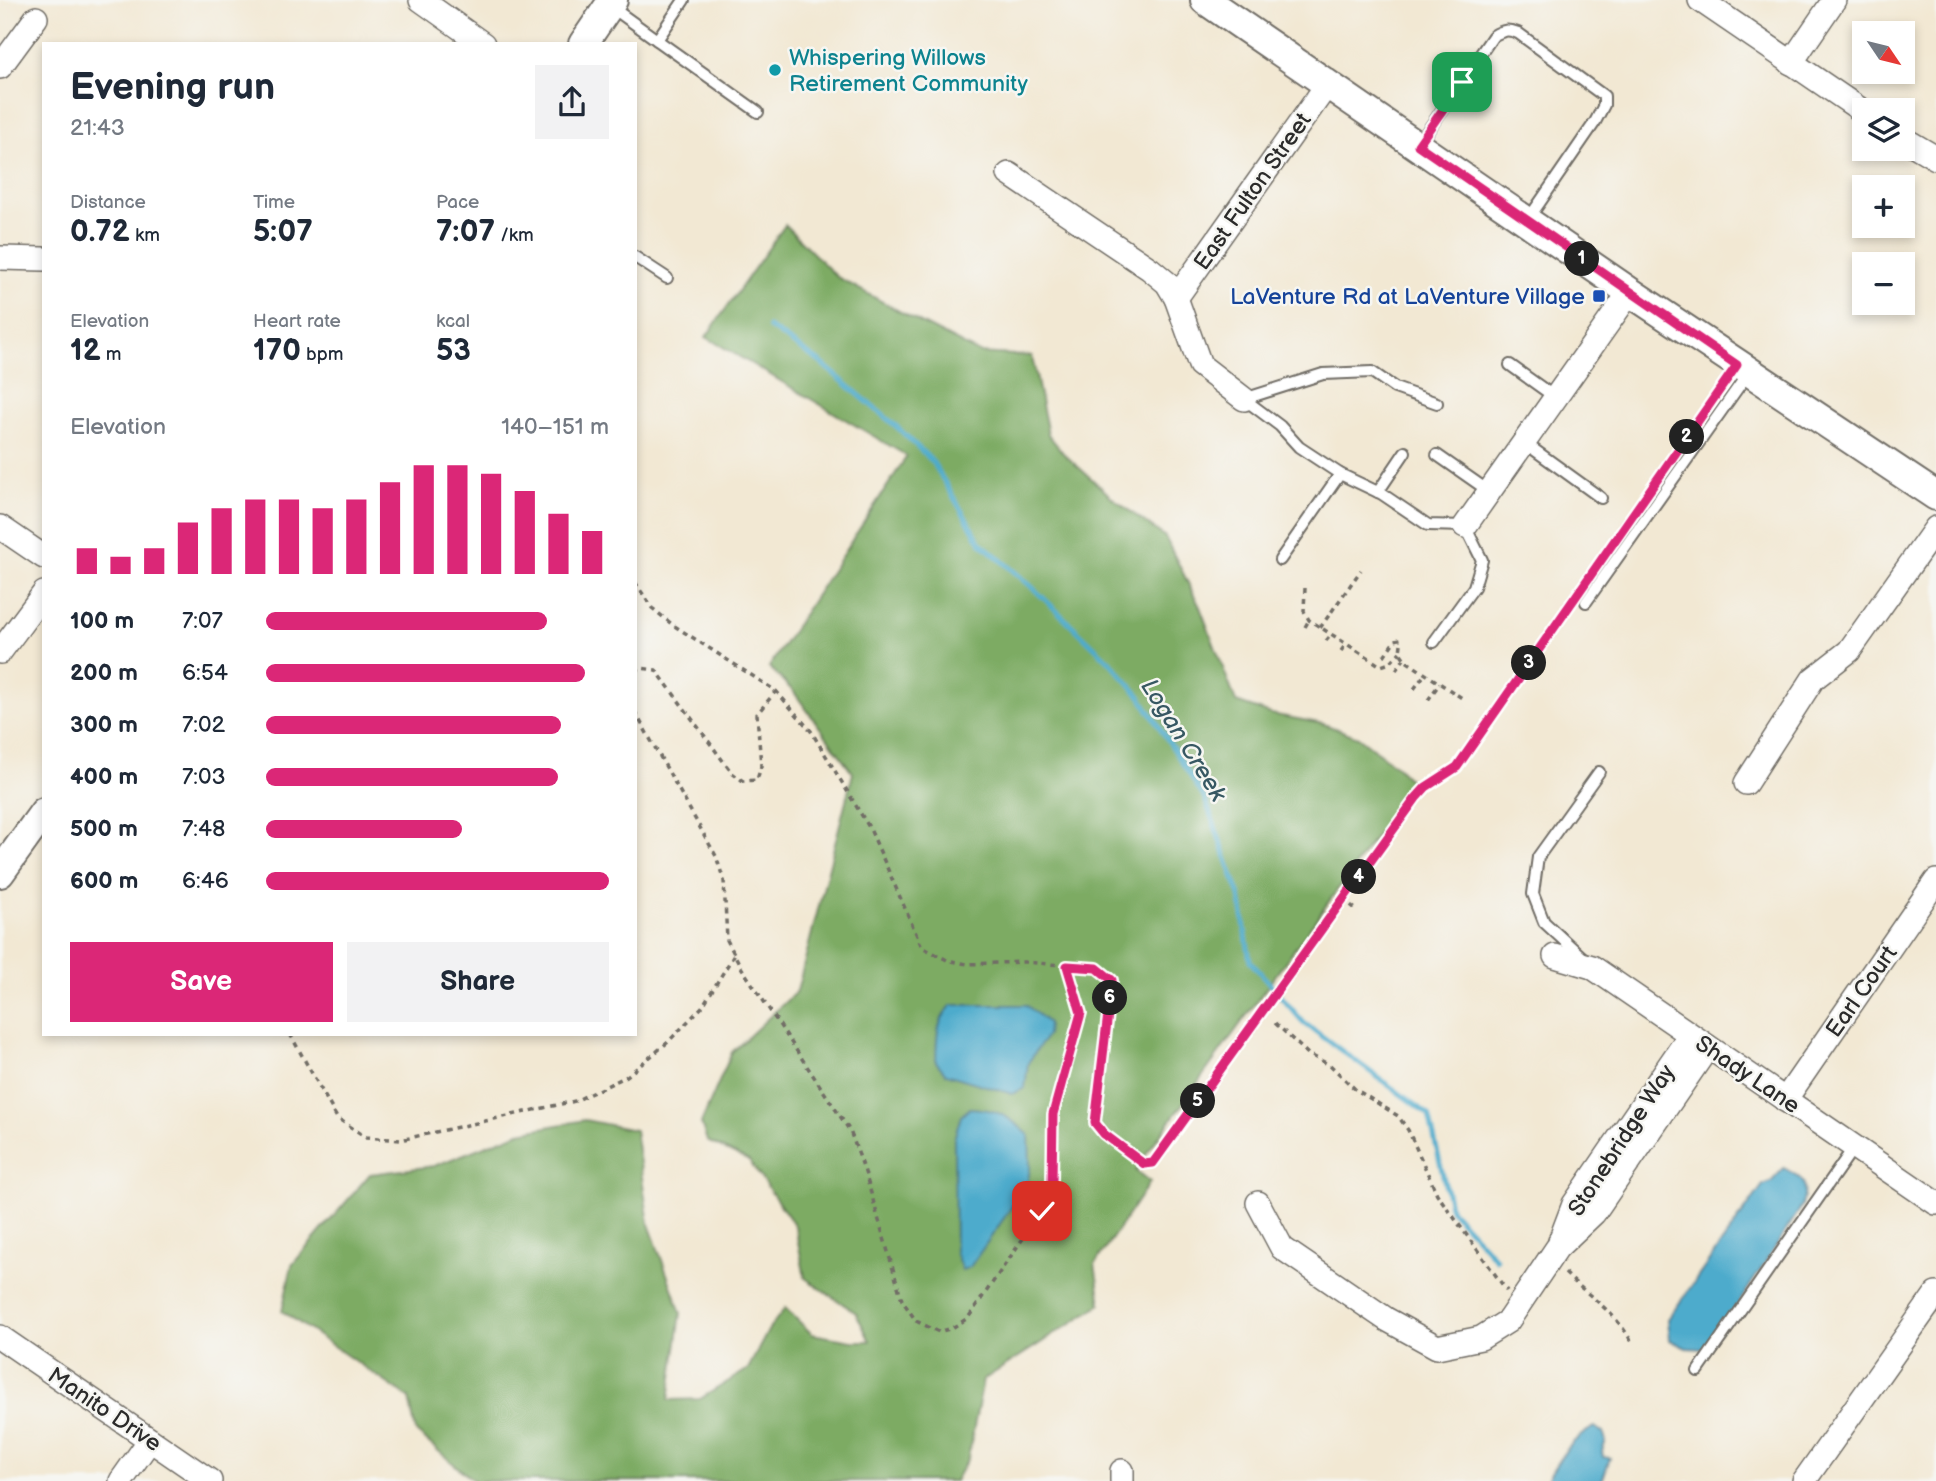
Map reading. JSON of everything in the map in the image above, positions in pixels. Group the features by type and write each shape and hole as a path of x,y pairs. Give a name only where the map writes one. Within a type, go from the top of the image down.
{"street":[{"path":"421,0 480,42"},
{"path":"1205,0 1630,292 1936,496"},
{"path":"1700,0 1852,104"},
{"path":"1791,63 1834,0"},
{"path":"584,42 611,3"},
{"path":"0,67 36,18"},
{"name":"East Fulton Street","path":"1176,298 1327,85"},
{"path":"1915,146 1936,158"},
{"path":"1009,173 1167,283 1176,298 1200,365 1244,399"},
{"path":"0,258 42,259"},
{"path":"1465,526 1630,292"},
{"path":"0,527 42,556"},
{"path":"1746,783 1813,679 1849,651 1936,528"},
{"path":"0,652 42,596"},
{"path":"0,873 42,816"},
{"name":"Earl Court","path":"1785,1100 1936,881"},
{"name":"Shady Lane","path":"1555,956 1592,967 1936,1203"},
{"name":"Stonebridge Way","path":"1258,1203 1282,1248 1386,1319 1437,1347 1481,1338 1508,1321 1559,1259 1574,1204 1700,1041"},
{"path":"1804,1481 1928,1323 1936,1294"},
{"name":"Manito Drive","path":"0,1337 210,1481"},
{"path":"121,1481 150,1440"}],"lane":[{"path":"657,40 684,0"},
{"path":"611,3 657,40 758,112"},
{"path":"1418,145 1493,36 1502,30 1518,33 1604,96 1604,105 1595,122 1527,220"},
{"path":"637,258 667,278"},
{"path":"1510,365 1556,398"},
{"path":"1244,399 1323,374 1372,372 1395,388 1437,403"},
{"path":"1581,598 1749,372"},
{"path":"1244,399 1281,428 1299,447 1340,474 1378,492 1428,525 1465,526 1482,560 1474,587 1434,642"},
{"path":"1525,443 1601,498"},
{"path":"1378,492 1405,453"},
{"path":"1437,455 1490,492"},
{"path":"1280,560 1340,474"},
{"path":"1592,967 1544,922 1533,894 1538,857 1599,772"},
{"path":"1698,1371 1854,1147"}],"path":[{"path":"1320,628 1361,570"},
{"path":"637,585 652,608 673,625 776,691 811,731 870,829 922,947 947,960 967,964 1025,962 1097,968 1112,980 1095,1123 1104,1134 1144,1164 1153,1163 1416,798 1426,787 1457,767 1581,598"},
{"path":"1305,588 1304,611 1309,620 1381,666 1390,663 1400,652 1401,643"},
{"path":"1305,627 1309,620"},
{"path":"1326,641 1331,635"},
{"path":"1384,656 1395,640 1405,638"},
{"path":"1341,651 1346,644"},
{"path":"1400,652 1404,659 1462,698"},
{"path":"1396,670 1404,659"},
{"path":"637,670 656,670 732,773 743,781 757,779 761,766 757,714 776,691"},
{"path":"1414,689 1425,674"},
{"path":"1428,700 1440,683"},
{"path":"637,716 716,856 724,881 727,940 734,955 850,1130 902,1300 916,1321 939,1332 968,1318 1042,1211 1052,1182 1053,1114 1081,1013 1067,966"},
{"path":"1343,899 1358,911"},
{"path":"291,1036 337,1118 366,1137 400,1140 575,1101 627,1076 667,1044 702,1007 734,955"},
{"path":"1275,1023 1308,1054 1330,1065 1355,1089 1398,1116 1408,1130 1437,1194 1513,1299"},
{"path":"1559,1259 1578,1286 1608,1308 1614,1319 1626,1330 1633,1345"}],"green space":[{"path":"785,225 837,277 917,321 979,353 1032,356 1048,434 1064,454 1115,500 1165,537 1200,607 1236,702 1271,714 1324,724 1358,737 1396,766 1414,784 1136,1171 1150,1182 1095,1264 1101,1304 983,1380 968,1458 955,1481 474,1481 416,1432 409,1398 282,1311 292,1265 370,1174 434,1166 520,1132 585,1120 635,1130 649,1224 681,1313 669,1400 700,1399 748,1369 769,1329 785,1308 812,1334 852,1341 870,1341 856,1313 805,1278 795,1226 749,1161 707,1141 701,1123 732,1052 797,991 853,773 793,691 769,667 907,456 706,337"}],"water":[{"path":"952,1005 1026,1005 1048,1023 1047,1035 1028,1063 1025,1088 1012,1094 946,1074 936,1062 937,1038 942,1018"},
{"path":"970,1108 1002,1115 1029,1135 1030,1168 1027,1185 970,1267 962,1270 955,1252 954,1139 961,1116"},
{"path":"1784,1168 1803,1182 1805,1192 1802,1206 1720,1332 1704,1349 1686,1348 1670,1340 1668,1319 1763,1185 1771,1182"},
{"path":"1595,1427 1603,1433 1606,1441 1603,1457 1610,1458 1602,1481 1546,1481 1572,1443"}],"waterway":[{"name":"Logan Creek","path":"769,327 820,362 897,427 932,461 981,543 1032,587 1110,662 1140,696 1205,799 1240,896 1250,961 1304,1023 1429,1115 1451,1210 1496,1259"}],"place":[{"name":"Whispering Willows Retirement Community","path":"775,70"},
{"name":"LaVenture Rd at LaVenture Village","path":"1599,296"}],"route":[{"path":"1042,1211 1052,1182 1053,1114 1081,1013 1067,966 1097,968 1112,980 1095,1123 1104,1134 1144,1164 1153,1163 1416,798 1426,787 1457,767 1737,365 1418,145 1462,82"}]}
